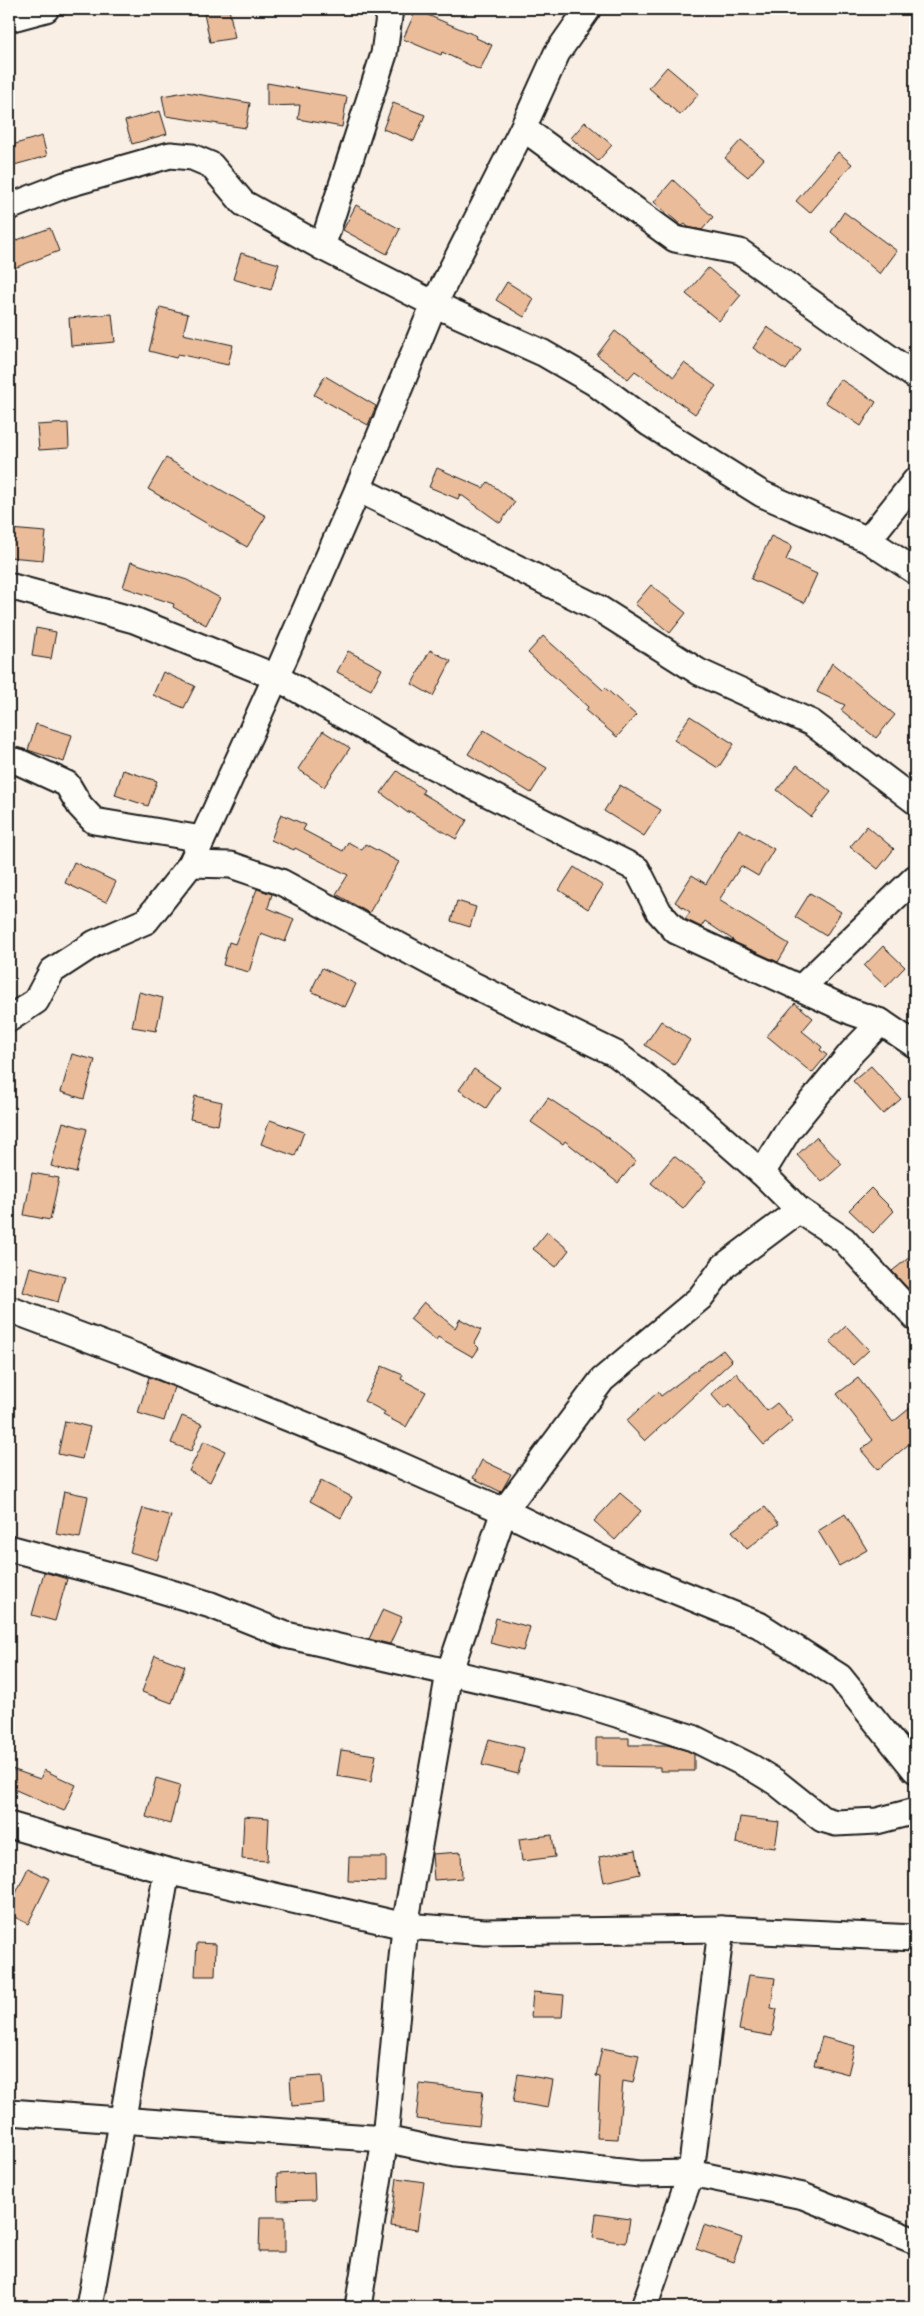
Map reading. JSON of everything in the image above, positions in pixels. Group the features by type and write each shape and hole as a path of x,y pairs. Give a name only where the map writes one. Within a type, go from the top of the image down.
{"street":[{"path":"9,19 46,9"},
{"path":"322,247 384,54 390,9"},
{"path":"9,1019 36,1001 52,971 95,943 146,921 191,864 276,677 358,489 434,304 523,128 556,53 588,9"},
{"path":"523,128 675,239 740,252 915,376"},
{"path":"9,207 65,185 170,156 192,157 211,165 243,203 322,247 434,304 543,353 595,382 650,424 762,494 868,540 915,571"},
{"path":"868,540 915,481"},
{"path":"358,489 598,608 698,672 812,723 915,801"},
{"path":"9,586 134,620 276,677 415,757 636,870 658,912 676,931 852,1012 881,1022 915,1044"},
{"path":"9,760 19,762 67,784 80,806 94,821 202,839"},
{"path":"191,864 231,865 282,882 463,980 616,1054 688,1108 762,1173 799,1210 844,1240 915,1317"},
{"path":"801,988 915,878"},
{"path":"762,1173 789,1129 852,1052 881,1022"},
{"path":"358,2307 386,2139 405,1926 449,1673 504,1511 602,1380 700,1298 724,1266 799,1210"},
{"path":"9,1308 146,1360 350,1443 504,1511 628,1572 767,1630 840,1677 915,1770"},
{"path":"9,1548 125,1579 211,1605 286,1635 578,1702 693,1738 771,1779 822,1819 836,1823 876,1821 915,1811"},
{"path":"9,1825 167,1871 405,1926 485,1932 721,1929 915,1938"},
{"path":"89,2307 167,1871"},
{"path":"644,2307 691,2173 721,1929"},
{"path":"9,2112 123,2122 386,2139 455,2154 640,2174 691,2173 803,2196 915,2241"}],"building":[{"path":"203,9 229,9 235,38 210,42"},
{"path":"416,10 477,36 476,38 492,45 480,70 442,52 441,55 403,39"},
{"path":"667,67 699,94 680,115 649,88"},
{"path":"267,83 347,97 342,127 298,119 300,105 267,106"},
{"path":"185,92 250,103 246,128 166,116 162,96"},
{"path":"393,103 425,115 414,141 383,129"},
{"path":"160,111 167,134 132,144 125,121"},
{"path":"585,122 612,145 598,161 571,138"},
{"path":"42,136 47,156 14,165 9,146"},
{"path":"741,140 764,159 748,177 725,158"},
{"path":"838,152 852,164 810,213 796,201"},
{"path":"673,180 713,217 702,230 688,227 685,224 682,226 654,202"},
{"path":"356,205 400,229 387,254 343,230"},
{"path":"844,212 897,251 880,274 831,232"},
{"path":"50,228 59,251 9,270 9,243"},
{"path":"241,253 279,264 271,290 233,279"},
{"path":"708,268 741,295 719,321 686,294"},
{"path":"507,282 534,299 524,317 496,300"},
{"path":"160,307 188,314 183,334 233,345 228,365 178,354 176,358 149,351"},
{"path":"112,314 115,342 71,346 69,318"},
{"path":"767,327 801,349 786,370 753,348"},
{"path":"615,331 674,377 684,363 716,386 695,414 635,371 628,379 597,355"},
{"path":"325,376 376,406 368,425 314,395"},
{"path":"840,379 876,402 861,426 825,402"},
{"path":"68,423 69,448 39,450 37,425"},
{"path":"166,458 266,516 247,547 148,489"},
{"path":"437,468 483,488 488,482 515,502 500,523 460,494 458,499 429,487"},
{"path":"9,529 46,532 43,560 9,557"},
{"path":"771,536 792,546 786,560 817,574 804,603 751,579"},
{"path":"131,562 187,580 220,598 206,625 173,607 174,604 123,587"},
{"path":"651,585 686,613 670,633 635,604"},
{"path":"36,628 56,632 51,659 32,656"},
{"path":"543,636 603,690 605,688 636,715 617,737 586,711 588,707 528,653"},
{"path":"430,650 451,661 433,696 412,684"},
{"path":"348,651 382,669 371,690 337,672"},
{"path":"832,663 895,715 876,738 841,710 845,705 817,692"},
{"path":"163,672 195,686 184,708 153,695"},
{"path":"690,716 734,744 718,768 674,740"},
{"path":"36,724 72,735 64,762 28,750"},
{"path":"484,730 547,768 531,793 468,754"},
{"path":"323,731 350,748 324,787 298,769"},
{"path":"797,765 831,792 811,817 777,790"},
{"path":"123,770 157,781 148,806 115,795"},
{"path":"397,771 424,790 422,793 467,820 456,839 409,811 408,813 381,793"},
{"path":"620,785 661,810 644,836 604,811"},
{"path":"281,814 306,825 303,830 343,851 348,842 362,850 365,844 399,862 369,913 336,894 348,875 295,848 294,850 271,840"},
{"path":"867,826 894,849 878,869 850,847"},
{"path":"739,829 774,849 758,876 741,866 719,900 789,944 778,962 732,941 705,921 701,927 685,919 690,912 675,902 692,875 706,884"},
{"path":"74,862 116,882 106,902 65,883"},
{"path":"574,867 603,886 588,909 559,890"},
{"path":"257,889 272,894 268,908 294,919 285,942 261,933 249,972 223,965 229,942 235,944"},
{"path":"810,893 841,912 826,936 795,917"},
{"path":"457,901 476,907 470,927 451,921"},
{"path":"883,946 905,967 886,987 864,966"},
{"path":"322,968 356,984 345,1007 311,991"},
{"path":"139,992 163,998 156,1031 132,1027"},
{"path":"795,1003 813,1018 802,1031 822,1047 820,1050 827,1055 812,1073 767,1036"},
{"path":"661,1021 690,1040 674,1065 645,1045"},
{"path":"72,1054 95,1060 84,1099 61,1092"},
{"path":"871,1066 901,1099 883,1114 853,1081"},
{"path":"474,1069 500,1087 486,1108 459,1090"},
{"path":"195,1096 222,1102 218,1125 190,1119"},
{"path":"548,1098 603,1134 636,1161 618,1183 565,1141 563,1144 531,1122"},
{"path":"270,1120 304,1132 295,1156 261,1144"},
{"path":"63,1122 87,1129 76,1173 51,1166"},
{"path":"816,1137 842,1164 822,1182 797,1155"},
{"path":"674,1156 706,1181 683,1209 651,1183"},
{"path":"32,1173 59,1178 50,1220 24,1215"},
{"path":"871,1188 894,1211 873,1233 849,1210"},
{"path":"547,1232 569,1250 556,1267 533,1249"},
{"path":"915,1253 915,1296 892,1271"},
{"path":"30,1267 65,1276 58,1302 23,1292"},
{"path":"424,1302 455,1328 460,1319 481,1330 474,1343 479,1348 473,1357 438,1337 436,1340 410,1319"},
{"path":"846,1326 869,1350 853,1365 830,1341"},
{"path":"723,1350 732,1361 645,1441 626,1421 658,1392 661,1396"},
{"path":"382,1366 403,1375 401,1379 426,1392 406,1427 383,1415 385,1412 364,1401"},
{"path":"736,1373 767,1411 777,1403 793,1421 764,1445 729,1405 724,1409 711,1394"},
{"path":"149,1377 174,1387 164,1421 138,1413"},
{"path":"858,1378 893,1422 915,1404 915,1439 878,1470 861,1450 873,1440 837,1394"},
{"path":"182,1416 202,1424 191,1451 171,1443"},
{"path":"65,1421 90,1427 82,1459 58,1454"},
{"path":"204,1441 225,1451 210,1482 189,1471"},
{"path":"482,1460 511,1474 501,1492 473,1478"},
{"path":"321,1481 352,1497 341,1518 310,1501"},
{"path":"64,1491 88,1496 80,1538 56,1534"},
{"path":"620,1493 641,1511 615,1540 594,1521"},
{"path":"765,1507 779,1524 747,1549 732,1531"},
{"path":"143,1508 171,1516 157,1560 130,1552"},
{"path":"845,1514 867,1550 839,1566 818,1531"},
{"path":"44,1572 67,1579 55,1621 32,1615"},
{"path":"383,1609 402,1617 390,1644 369,1639"},
{"path":"496,1618 530,1627 523,1651 490,1643"},
{"path":"155,1655 185,1666 172,1703 142,1692"},
{"path":"596,1738 629,1738 629,1745 667,1745 688,1751 694,1754 694,1771 660,1771 660,1767 596,1766"},
{"path":"489,1739 524,1748 518,1774 482,1765"},
{"path":"341,1750 376,1755 371,1782 337,1776"},
{"path":"9,1768 40,1779 44,1770 76,1785 64,1811 9,1787"},
{"path":"156,1778 180,1785 170,1824 146,1817"},
{"path":"244,1816 269,1818 267,1861 242,1859"},
{"path":"740,1817 779,1822 775,1848 736,1843"},
{"path":"552,1835 555,1857 522,1861 519,1839"},
{"path":"636,1850 640,1874 604,1882 599,1857"},
{"path":"461,1852 462,1878 434,1880 432,1854"},
{"path":"349,1857 386,1857 386,1882 348,1881"},
{"path":"28,1868 50,1879 28,1924 9,1914 9,1908"},
{"path":"197,1943 216,1944 215,1976 195,1976"},
{"path":"749,1975 775,1978 771,2008 777,2009 772,2036 739,2030"},
{"path":"533,1992 564,1995 562,2017 531,2017"},
{"path":"822,2037 855,2046 848,2074 814,2065"},
{"path":"602,2048 639,2055 633,2083 623,2081 618,2139 597,2138 600,2077 596,2076"},
{"path":"518,2074 553,2080 548,2108 513,2102"},
{"path":"322,2076 324,2103 292,2106 290,2078"},
{"path":"420,2084 483,2091 479,2126 416,2119"},
{"path":"314,2172 315,2200 278,2201 277,2174"},
{"path":"397,2178 424,2182 417,2230 391,2226"},
{"path":"596,2214 630,2219 626,2243 593,2238"},
{"path":"260,2217 285,2217 285,2252 259,2252"},
{"path":"704,2225 742,2238 733,2262 696,2249"}]}
